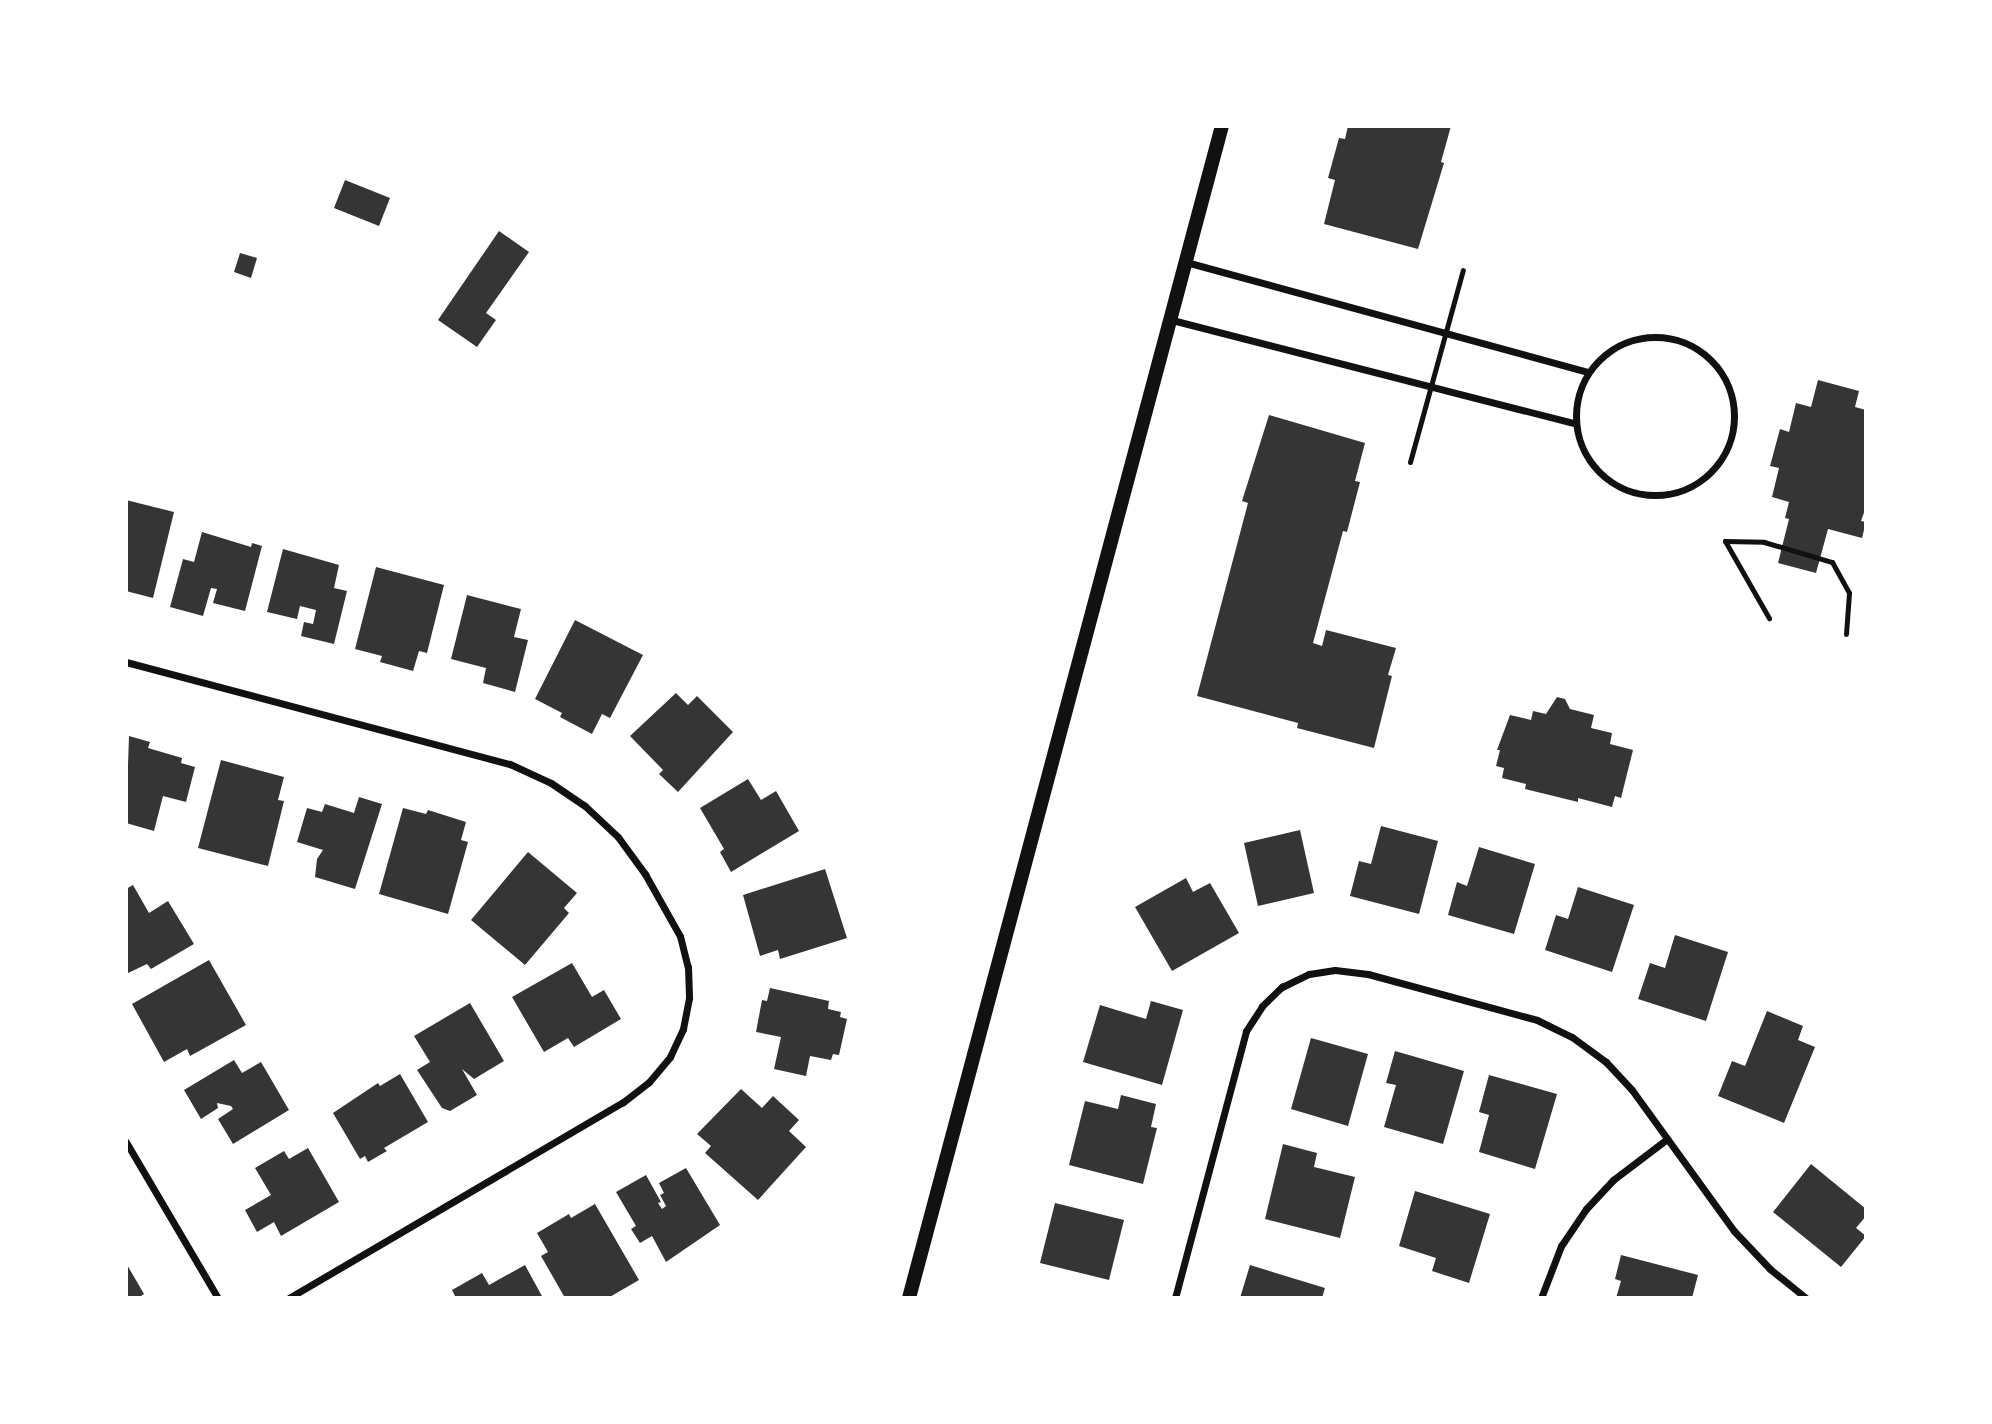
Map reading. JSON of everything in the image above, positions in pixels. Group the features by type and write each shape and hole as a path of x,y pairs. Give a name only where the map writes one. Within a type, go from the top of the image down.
{"main road":[{"path":"909,1298 1222,126"}],"street":[{"path":"1186,262 1588,372"},
{"path":"1172,320 1576,424"},
{"path":"1654,335 1680,340 1703,352 1721,370 1732,394 1735,421 1729,447 1715,470 1694,486 1664,495 1633,493 1612,483 1594,467 1581,447 1576,424 1578,397 1588,372 1606,353 1629,340 1654,335"},
{"path":"126,662 510,764 551,783 585,806 618,837 645,874 680,936 688,967 689,998 683,1029 670,1057 649,1083 623,1102 289,1298"},
{"path":"1175,1298 1246,1031 1262,1006 1282,987 1309,974 1335,970 1368,974 1537,1020 1572,1037 1606,1062 1632,1090 1734,1231 1770,1269 1806,1298"},
{"path":"1541,1298 1561,1246 1586,1209 1613,1180 1667,1139"},
{"path":"126,1142 218,1298"}],"lane":[{"path":"1410,462 1463,270"},
{"path":"1769,618 1725,541 1764,542 1832,562 1849,593 1846,634"}],"building":[{"path":"1348,126 1451,126 1441,162 1444,163 1418,249 1324,224 1335,180 1328,178 1339,138 1345,139"},
{"path":"345,180 390,198 379,226 334,208"},
{"path":"499,231 529,252 486,313 496,320 477,347 438,320"},
{"path":"240,253 257,258 251,278 234,272"},
{"path":"1818,380 1859,391 1855,407 1866,410 1866,507 1861,521 1866,522 1862,538 1828,529 1816,573 1778,563 1789,519 1785,518 1789,502 1772,497 1779,468 1770,466 1780,429 1789,432 1796,403 1811,407"},
{"path":"1269,415 1365,443 1355,481 1360,482 1347,532 1343,531 1313,643 1322,646 1326,630 1396,648 1388,675 1392,676 1374,748 1297,728 1298,723 1197,696 1248,503 1242,501"},
{"path":"126,500 174,512 153,598 126,591"},
{"path":"202,532 251,547 252,543 262,546 245,611 213,603 217,589 211,588 203,616 170,607 183,559 194,562"},
{"path":"283,549 339,565 334,588 347,591 334,644 301,636 304,622 313,624 316,610 300,606 297,619 267,612"},
{"path":"376,567 444,585 427,653 419,651 413,671 380,662 382,656 355,649"},
{"path":"467,595 521,609 514,637 528,640 515,692 483,683 486,668 451,659"},
{"path":"575,620 643,655 610,718 602,714 592,734 560,717 562,713 535,699"},
{"path":"676,693 688,705 697,696 733,732 678,792 659,774 663,770 630,736"},
{"path":"1557,697 1565,699 1570,709 1594,715 1591,728 1612,733 1610,744 1633,750 1621,798 1615,796 1612,807 1525,789 1526,784 1502,778 1504,768 1496,766 1500,750 1497,750 1510,715 1531,720 1533,711 1546,714"},
{"path":"129,736 150,742 148,748 182,758 181,763 195,767 186,802 163,796 154,831 126,823"},
{"path":"221,760 284,777 278,800 284,801 268,866 198,848"},
{"path":"748,779 761,800 776,791 799,831 731,872 720,852 724,849 700,808"},
{"path":"359,797 382,804 355,889 315,877 317,859 323,850 297,842 307,808 322,812 325,804 354,813"},
{"path":"403,808 426,814 428,810 466,822 461,840 468,842 448,914 379,894"},
{"path":"1381,826 1438,841 1419,914 1350,896 1359,861 1371,864"},
{"path":"1300,830 1314,893 1258,906 1244,843"},
{"path":"1479,847 1535,864 1514,934 1448,915 1457,882 1467,886"},
{"path":"528,852 577,893 564,908 569,913 525,965 471,920"},
{"path":"825,869 847,938 780,959 778,950 760,956 743,895"},
{"path":"1186,878 1193,892 1210,883 1239,933 1172,971 1135,907"},
{"path":"133,885 149,913 168,901 194,944 151,969 147,964 126,974 126,889"},
{"path":"1578,887 1634,905 1612,972 1545,950 1556,915 1568,919"},
{"path":"1675,935 1728,952 1706,1021 1638,999 1650,963 1665,968"},
{"path":"209,960 246,1025 190,1056 187,1049 164,1062 132,1004"},
{"path":"572,963 592,997 604,990 621,1019 574,1047 568,1038 544,1052 512,997"},
{"path":"770,988 829,1001 828,1009 841,1012 840,1017 847,1019 839,1055 833,1054 831,1060 810,1056 806,1076 774,1069 781,1037 756,1032 762,1000 767,1001"},
{"path":"1151,1001 1183,1010 1162,1085 1083,1062 1100,1005 1146,1019"},
{"path":"470,1003 504,1061 474,1079 462,1069 477,1095 450,1111 442,1108 417,1070 430,1062 414,1036"},
{"path":"1767,1011 1803,1026 1798,1040 1815,1047 1784,1123 1718,1096 1732,1061 1745,1066"},
{"path":"1311,1038 1368,1054 1348,1126 1291,1109"},
{"path":"1395,1051 1464,1071 1443,1144 1384,1127 1396,1085 1386,1083"},
{"path":"234,1060 242,1073 261,1062 289,1110 233,1144 218,1119 233,1109 231,1106 217,1103 218,1108 201,1119 184,1090"},
{"path":"400,1074 428,1122 384,1148 387,1151 368,1162 365,1156 360,1159 333,1113 378,1083 380,1086"},
{"path":"1489,1075 1557,1094 1535,1169 1479,1152 1489,1115 1479,1112"},
{"path":"741,1089 762,1108 773,1096 799,1120 789,1131 806,1147 758,1200 705,1153 711,1146 697,1134"},
{"path":"1121,1095 1156,1104 1151,1127 1157,1128 1143,1184 1069,1165 1085,1101 1118,1109"},
{"path":"1283,1144 1317,1153 1314,1167 1355,1177 1340,1238 1265,1219"},
{"path":"308,1148 339,1202 281,1236 274,1222 257,1232 245,1210 271,1195 255,1168 284,1151 289,1159"},
{"path":"1811,1164 1866,1209 1866,1216 1856,1228 1866,1236 1841,1267 1773,1212"},
{"path":"686,1168 720,1225 666,1262 652,1236 640,1243 631,1229 636,1226 616,1192 646,1175 662,1209 666,1206 660,1195 664,1193 659,1183"},
{"path":"1415,1191 1490,1214 1469,1283 1432,1271 1436,1258 1399,1246"},
{"path":"1055,1203 1124,1220 1109,1280 1040,1263"},
{"path":"595,1204 639,1280 608,1298 565,1298 541,1256 548,1252 537,1233 569,1214 571,1218"},
{"path":"1621,1255 1698,1275 1692,1298 1616,1298 1621,1281 1615,1279"},
{"path":"126,1263 144,1294 138,1298 126,1298"},
{"path":"525,1265 543,1298 456,1298 452,1290 482,1273 489,1285"},
{"path":"1250,1265 1325,1288 1322,1298 1240,1298"}]}
